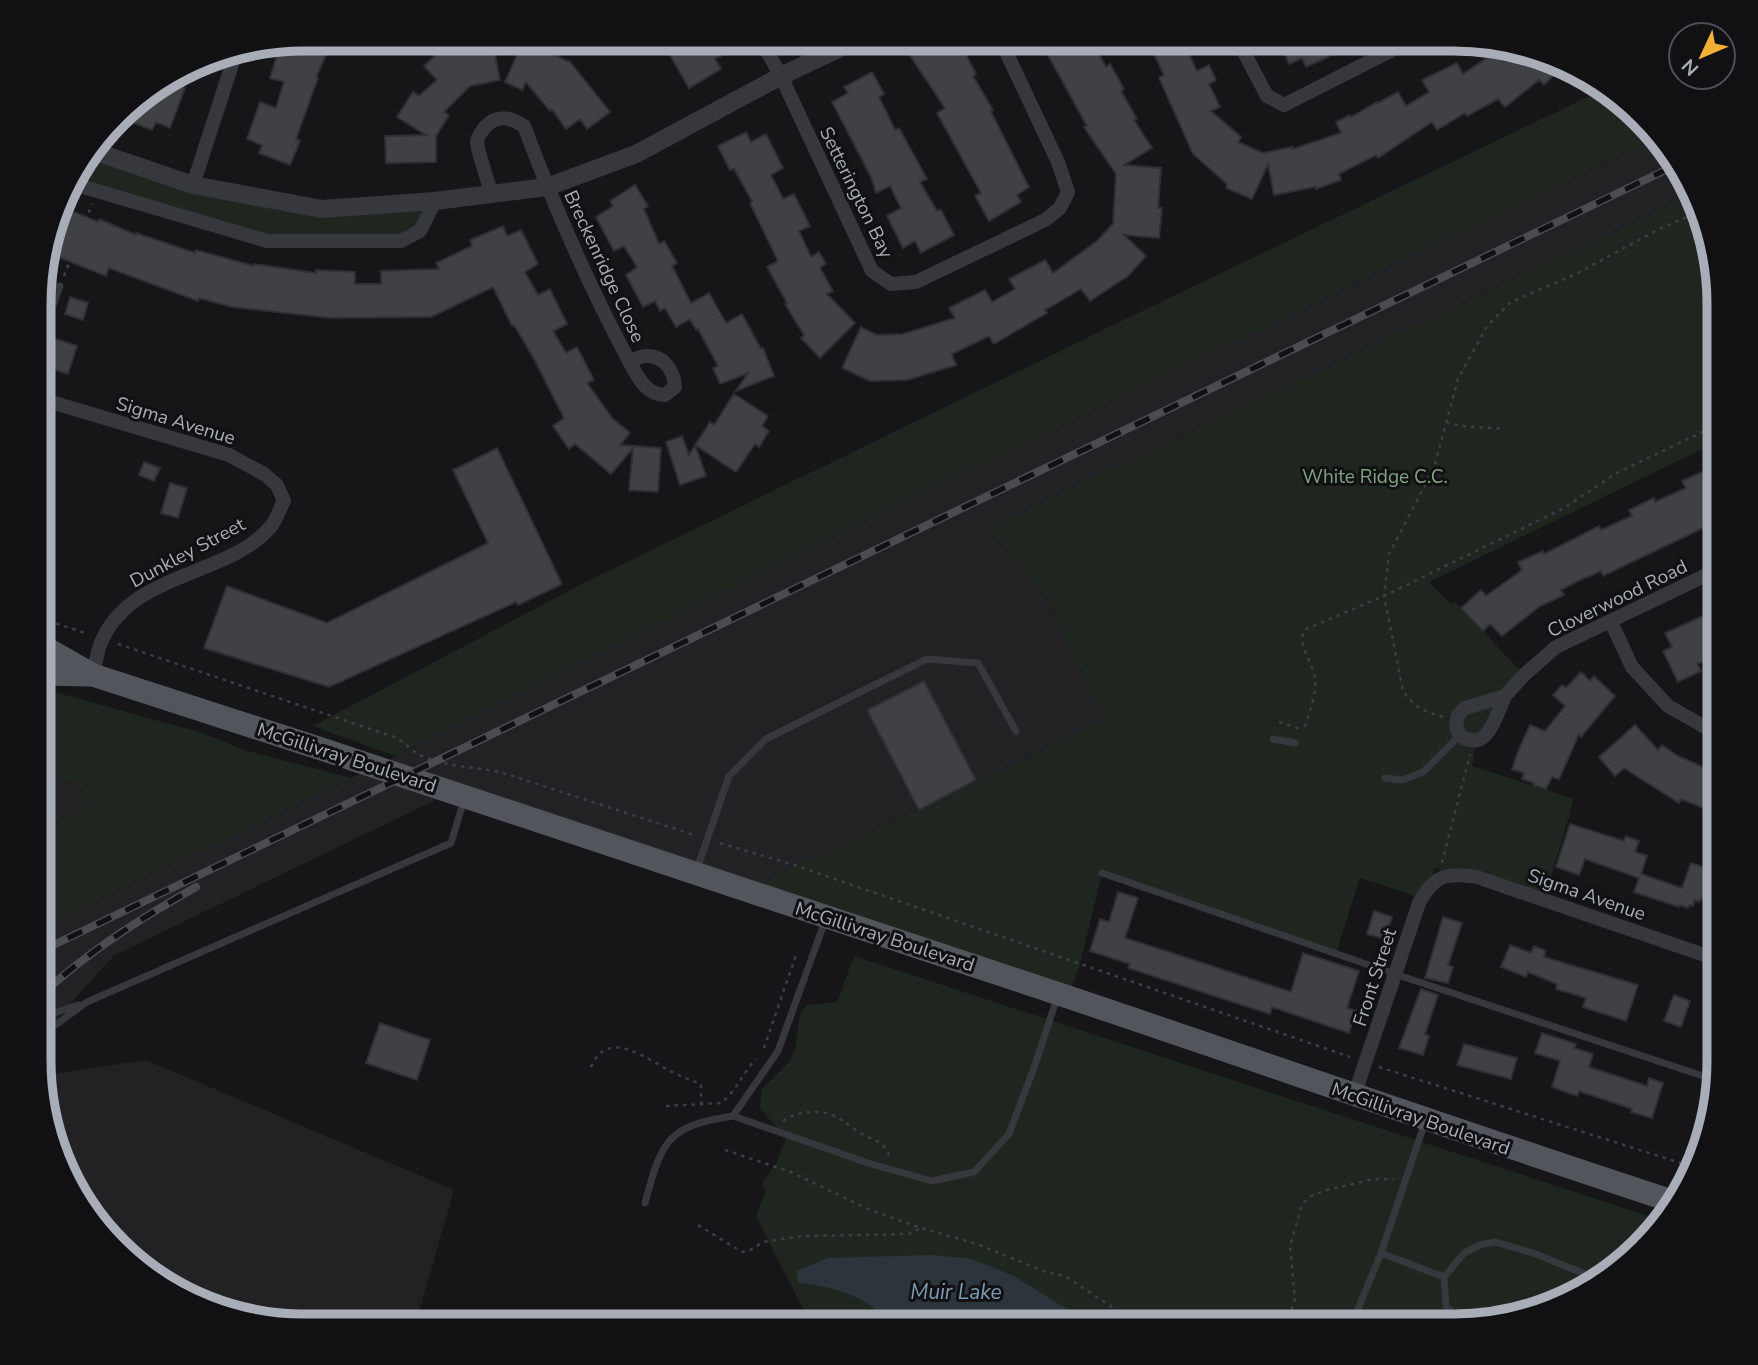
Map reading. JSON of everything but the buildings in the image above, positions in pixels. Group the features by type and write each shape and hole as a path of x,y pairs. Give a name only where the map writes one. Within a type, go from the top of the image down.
{"main road":[{"name":"McGillivray Boulevard","path":"51,651 93,675 465,796 1058,994 1425,1121 1667,1199"},
{"name":"McGillivray Boulevard","path":"51,674 93,675"}],"street":[{"path":"767,51 781,76"},
{"path":"100,153 192,185 323,209 492,195 547,187 636,154 781,76 834,51"},
{"name":"Setterington Bay","path":"781,76 872,271 891,284 916,282 1045,220 1060,208 1068,192 1058,162 1006,51"},
{"path":"1243,51 1267,96 1284,105 1390,51"},
{"path":"192,185 234,60"},
{"name":"Breckenridge Close","path":"492,195 477,142 486,126 500,118 509,118 524,126 547,187 605,316 629,361"},
{"path":"80,186 267,241 401,241 419,231 435,201"},
{"name":"Sigma Avenue","path":"51,402 229,455 264,474 277,485 284,500"},
{"name":"Dunkley Street","path":"93,675 102,639 115,620 132,603 161,584 253,542 272,524 284,500"},
{"name":"Cloverwood Road","path":"1505,696 1465,708 1458,715 1462,732 1479,740 1486,735 1505,696 1556,647 1707,575"},
{"path":"1611,622 1632,667 1668,706 1707,728"},
{"name":"Sigma Avenue","path":"1441,877 1458,874 1477,877 1707,956"},
{"name":"Front Street","path":"1354,1096 1419,903 1427,887 1441,877"}],"lane":[{"path":"51,311 60,286"},
{"path":"695,873 729,776 766,739 927,659 978,663 1016,731"},
{"path":"1385,778 1402,780 1423,772 1462,732"},
{"path":"1273,738 1295,743"},
{"path":"51,1014 87,1002 450,843 465,796"},
{"path":"1102,873 1707,1077"},
{"path":"733,1116 778,1051 827,917"},
{"path":"645,1203 655,1166 673,1134 704,1120 733,1116 894,1171 932,1181 974,1172 1009,1134 1058,994"},
{"path":"51,1029 87,1002"},
{"path":"1356,1314 1381,1253 1425,1121"},
{"path":"1454,1314 1446,1306 1444,1277 1464,1253 1480,1245 1495,1242 1533,1253 1589,1276"},
{"path":"1381,1253 1444,1277"}],"path":[{"path":"60,286 97,190"},
{"path":"1442,860 1468,766 1462,732 1425,712 1410,701 1403,691 1384,596 1389,554 1427,483 1458,379 1487,326 1502,309 1691,215"},
{"path":"1446,422 1461,426 1505,429"},
{"path":"1305,727 1315,687 1302,632 1384,596 1564,508 1615,474 1707,430"},
{"path":"51,622 397,738 419,755 461,768 485,768 503,773 810,871 1366,1062 1685,1164"},
{"path":"1279,722 1300,729"},
{"path":"666,1106 721,1103 732,1092 745,1071 762,1054 797,952"},
{"path":"591,1066 595,1057 606,1050 628,1048 701,1084 701,1105"},
{"path":"772,1130 788,1117 803,1112 833,1115 863,1135 881,1142 889,1151 894,1171"},
{"path":"725,1150 767,1163 870,1210 977,1244 1046,1272 1065,1276 1123,1314"},
{"path":"1290,1314 1295,1299 1290,1247 1302,1205 1311,1196 1353,1183 1389,1177 1404,1181"},
{"path":"698,1225 742,1252 774,1240 789,1240 802,1236 908,1234 921,1228"}],"shaded area":[{"path":"1648,141 1665,163 1684,199 988,528 1046,596 1105,721 747,890 452,792 113,956 51,1026 51,921 352,778 958,475"},
{"path":"51,775 79,784 86,807 51,826"},
{"path":"146,1060 454,1190 418,1314 270,1312 222,1301 163,1272 137,1252 113,1228 85,1188 59,1127 51,1074"}],"green space":[{"path":"1595,93 1621,113 1648,141 958,475 395,756 313,726 582,584"},
{"path":"101,153 322,209 435,201 420,231 401,241 267,241 80,186"},
{"name":"White Ridge C.C.","path":"1684,199 1688,207 1699,238 1707,287 1707,447 1429,582 1451,604 1455,601 1524,675 1477,741 1472,766 1574,799 1543,904 1435,868 1424,899 1360,878 1336,953 1102,873 1080,964 1068,997 747,890 1105,721 1046,596 988,528"},
{"path":"51,691 199,732 247,751 352,778 51,921 51,826 86,807 79,784 51,775"},
{"path":"854,956 1653,1218 1621,1252 1595,1272 1566,1288 1520,1306 1471,1314 806,1314 756,1217 766,1190 761,1185 776,1164 786,1138 760,1108 762,1089 788,1063 795,1050 800,1013 807,1005 837,1002"}],"water":[{"name":"Muir Lake","path":"933,1255 972,1259 1014,1276 1075,1314 879,1314 870,1305 851,1295 798,1283 797,1271 828,1258"}],"railway":[{"path":"51,946 1668,169"},
{"path":"51,987 114,937 196,887"}]}
